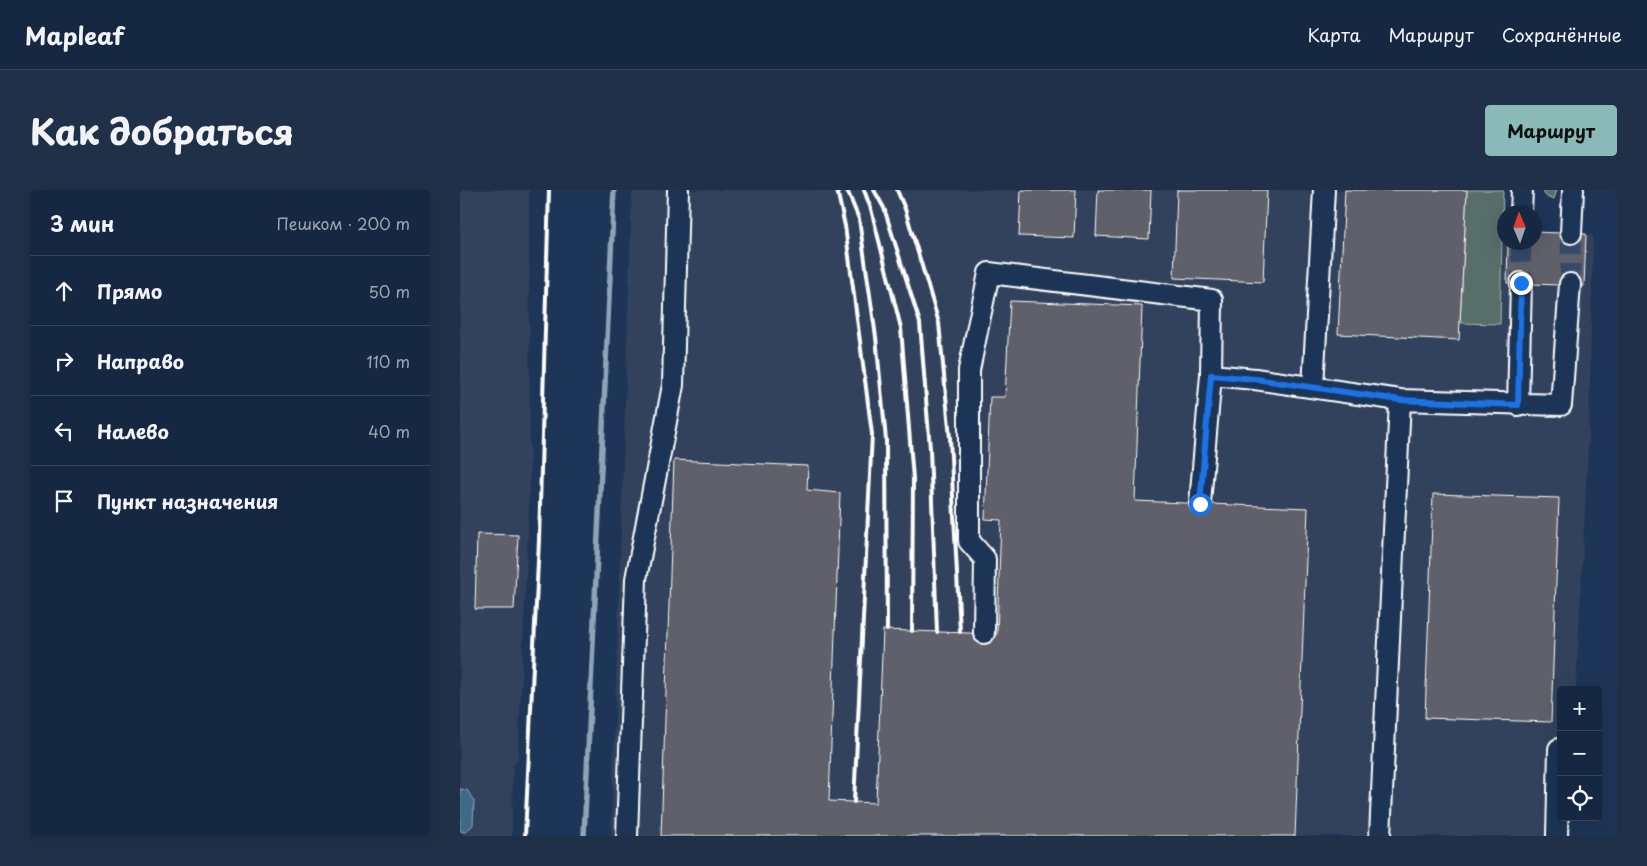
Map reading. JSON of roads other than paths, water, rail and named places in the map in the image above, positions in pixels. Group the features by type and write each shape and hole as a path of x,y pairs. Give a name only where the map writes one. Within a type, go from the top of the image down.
{"lane":[{"path":"627,836 636,579 674,385 678,190"},
{"path":"1313,387 1324,190"},
{"path":"1521,205 1522,190"},
{"path":"1570,233 1573,190"},
{"path":"984,633 986,559 969,541 969,370 989,273 1212,300 1211,375 1200,504"},
{"path":"1518,405 1521,283"},
{"path":"1211,375 1255,379 1400,400 1561,405 1570,284"},
{"path":"1380,836 1400,400"},
{"path":"1557,836 1558,776"}],"waterway":[{"path":"584,836 614,190"}],"tunnel":[{"path":"1570,284 1571,233"},
{"path":"1521,250 1521,283"}],"railway":[{"path":"525,836 539,540 549,190"},
{"path":"837,190 845,226 872,434 854,802"},
{"path":"847,190 859,219 876,337 886,440 887,630"},
{"path":"864,190 871,209 901,328 913,479 912,631"},
{"path":"874,190 884,208 920,323 930,449 937,632"},
{"path":"897,190 905,209 939,323 950,438 960,632"}]}
